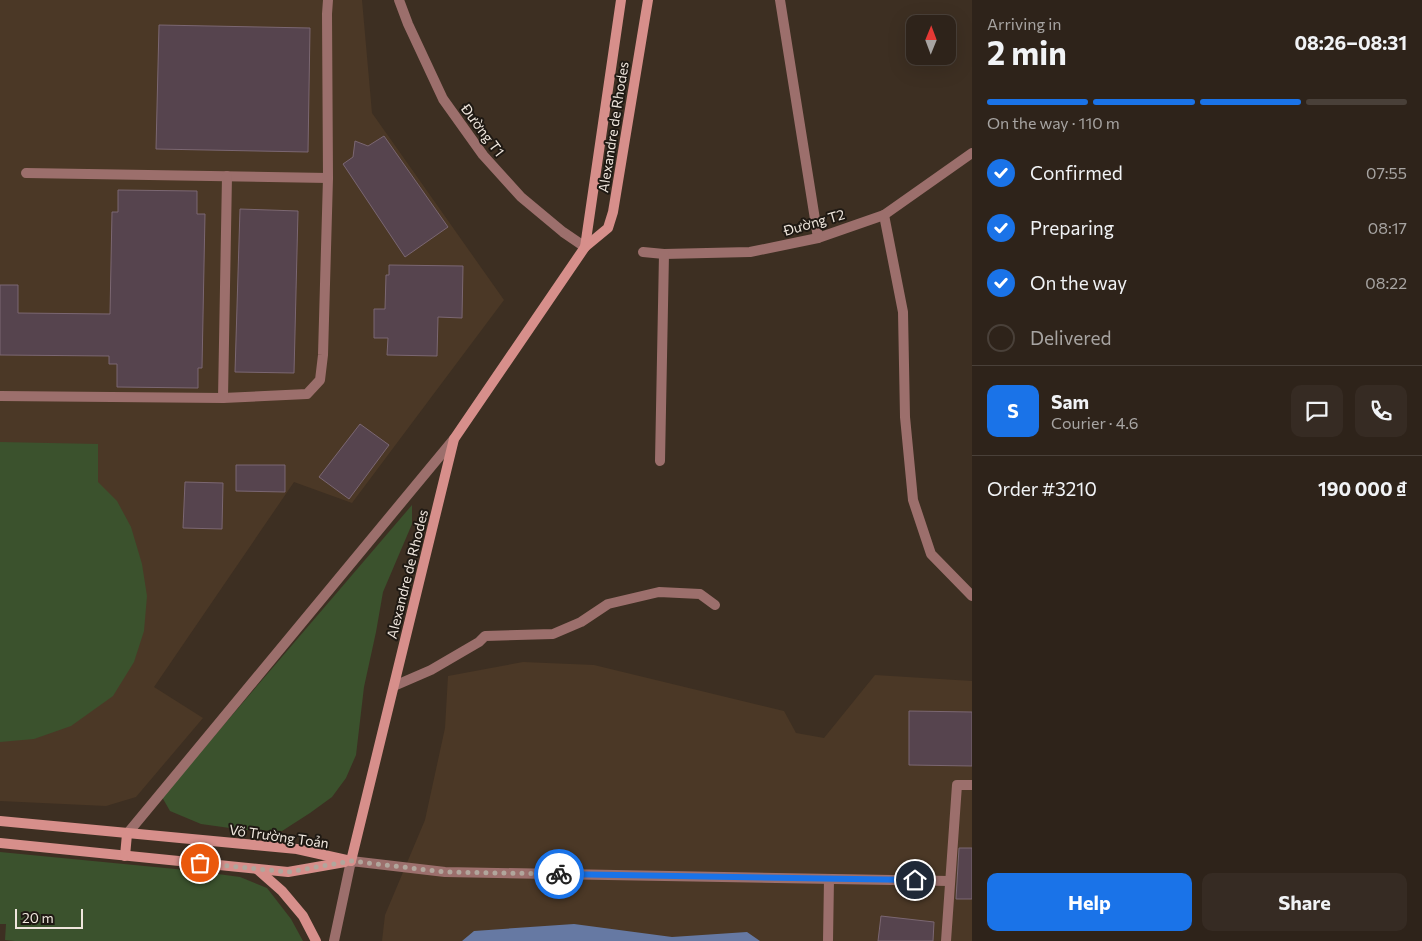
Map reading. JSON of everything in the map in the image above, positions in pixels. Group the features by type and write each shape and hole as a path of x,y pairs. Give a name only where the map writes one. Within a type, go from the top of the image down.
{"street":[{"path":"0,396 223,398 307,394 320,380 323,355 328,178 328,0"},
{"name":"Đường T1","path":"399,0 408,24 443,99 483,155 520,197 563,232 585,247"},
{"name":"Alexandre de Rhodes","path":"585,247 621,0"},
{"name":"Alexandre de Rhodes","path":"334,941 351,861 454,439 585,247 608,228 613,212 648,0"},
{"path":"780,0 818,238"},
{"name":"Đường T2","path":"643,252 664,254 750,252 818,238 884,215 972,153"},
{"path":"26,173 328,178"},
{"path":"223,398 228,176"},
{"path":"884,215 903,312 905,417 913,500 932,554 972,596"},
{"path":"660,461 664,254"},
{"path":"125,856 127,834 454,439"},
{"path":"394,686 431,670 479,642 485,636 553,634 581,622 608,604 659,592 700,594 715,605"},
{"path":"946,941 956,784 972,785"},
{"name":"Võ Trường Toản","path":"0,821 297,849 351,861"},
{"name":"Võ Trường Toản","path":"0,843 288,872 351,861"},
{"path":"351,861 445,872 949,880"},
{"path":"257,869 282,891 303,916 316,941"},
{"path":"828,941 829,879"}],"shaded area":[{"path":"0,0 362,0 372,113 504,300 352,503 294,482 154,687 203,718 136,797 106,806 0,801"},
{"path":"523,662 594,665 784,711 796,733 824,738 875,675 972,681 972,941 382,941 385,915 425,820 445,728 448,676"}],"green space":[{"path":"0,442 98,444 98,482 117,501 131,527 142,564 147,596 144,631 134,662 113,696 71,726 34,739 0,742"},
{"path":"412,505 412,524 383,592 364,687 356,755 346,778 332,797 282,831 244,830 201,824 170,811 162,797"},
{"path":"0,852 240,877 267,888 291,919 303,941 5,940 6,924 0,924"}],"water":[{"path":"574,924 672,937 747,932 760,941 462,941 474,931"}],"building":[{"path":"159,25 310,28 308,152 156,149"},
{"path":"384,136 448,227 405,257 343,164 353,157 355,141 368,146"},
{"path":"118,190 197,191 197,214 205,214 202,368 198,368 198,388 117,387 117,364 109,364 109,356 0,355 0,285 18,285 18,313 110,314 112,212 118,212"},
{"path":"240,209 298,211 294,373 235,372"},
{"path":"389,265 463,266 462,318 438,317 437,356 387,355 388,338 374,338 374,309 385,309 386,275 389,275"},
{"path":"360,424 389,445 349,499 319,477"},
{"path":"236,465 285,465 285,492 236,491"},
{"path":"185,482 223,483 222,529 183,528"},
{"path":"909,711 972,712 972,766 909,765"},
{"path":"959,848 972,848 972,899 956,899"},
{"path":"881,916 934,922 933,941 878,941"}],"way so far":[{"path":"200,863 288,872 351,861 445,872 559,874"}],"route":[{"path":"559,874 915,880"}]}
